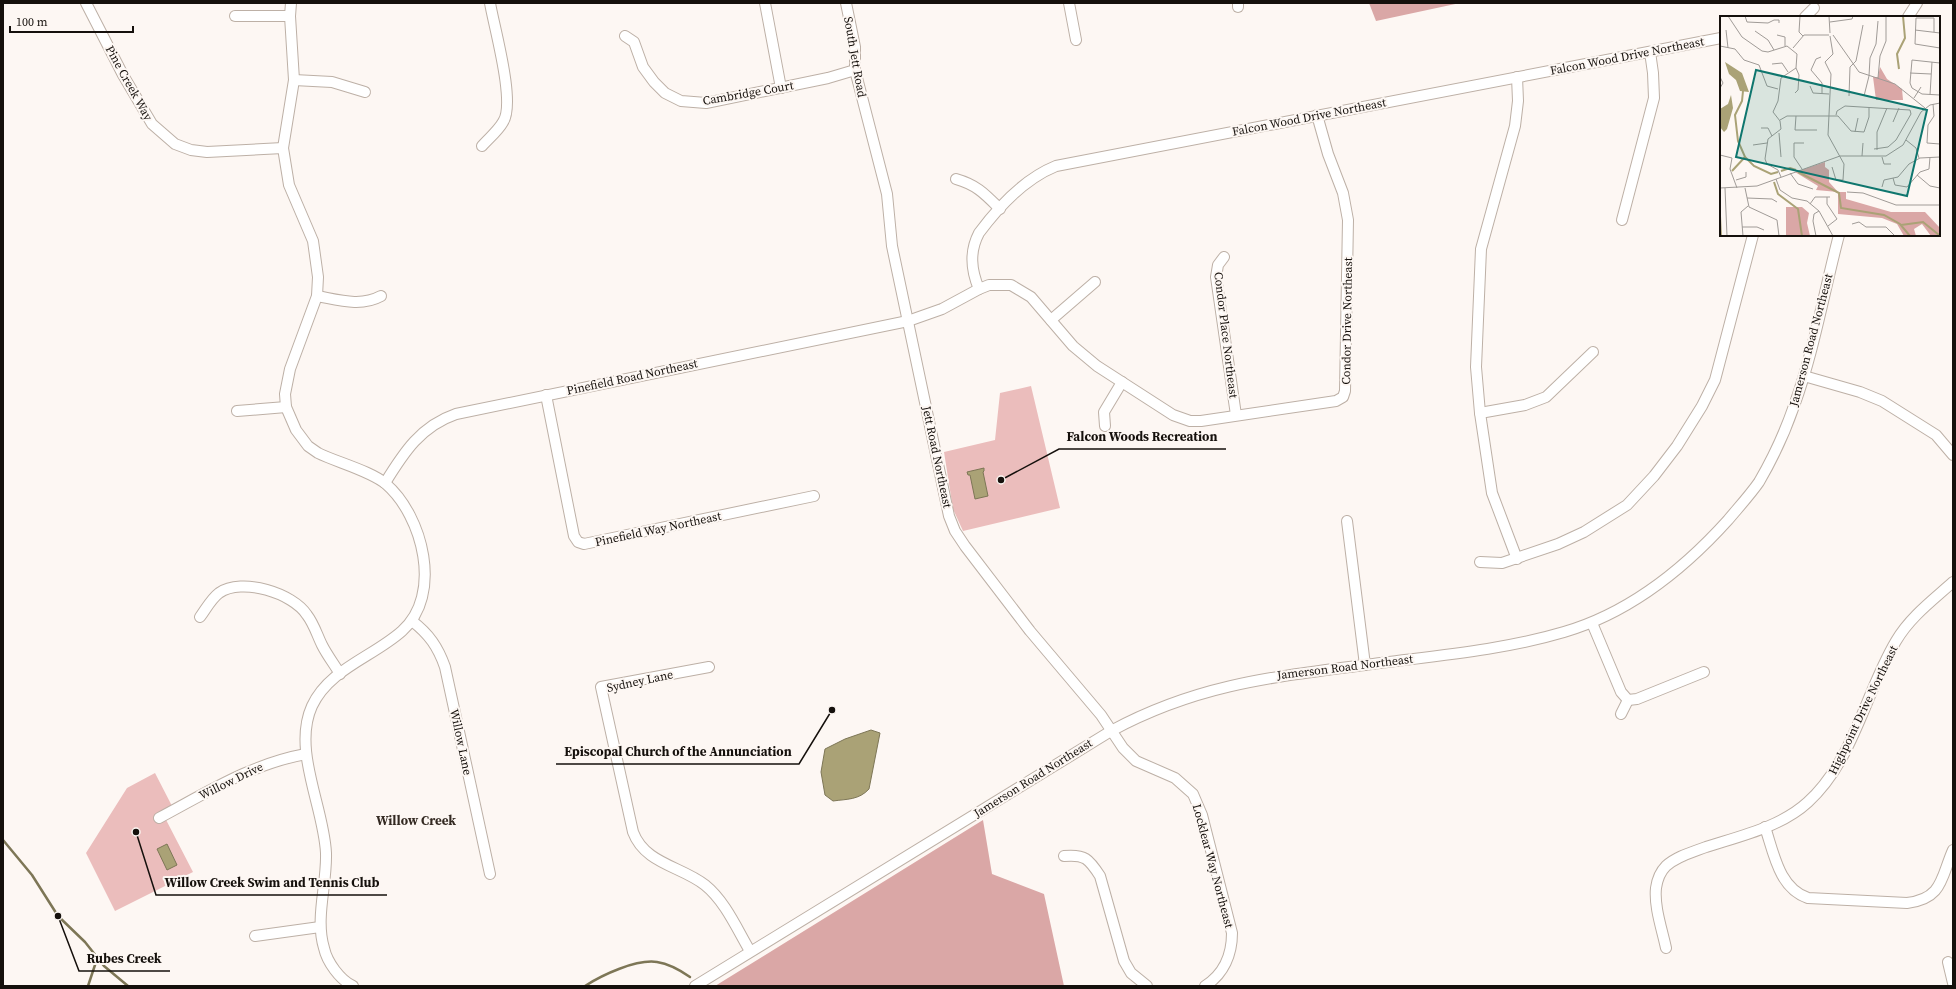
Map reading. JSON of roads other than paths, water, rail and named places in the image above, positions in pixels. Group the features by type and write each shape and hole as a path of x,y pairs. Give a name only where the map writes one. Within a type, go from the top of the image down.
{"street":[{"name":"Pine Creek Way","path":"86,3 123,76 152,124 175,144 191,150 207,152 284,148"},
{"path":"291,3 290,16 294,80 284,148 289,185 314,247 317,263 317,296 288,376 286,407 296,430 308,446 318,453 385,483 408,512 416,531 424,562 424,589 412,621 392,640 340,674 323,688 312,707 306,728 306,754 325,840 326,871 320,927 324,950 328,960 335,970 353,986"},
{"path":"485,143 504,121 507,103 505,78 490,3"},
{"path":"764,3 781,88"},
{"name":"South Jett Road","path":"846,3 855,46 855,70 872,134"},
{"path":"1068,3 1076,40"},
{"path":"1909,16 1917,3"},
{"path":"1806,16 1814,8"},
{"path":"235,16 290,16"},
{"name":"Cambridge Court","path":"625,36 634,42 643,66 654,82 665,93 681,101 706,103 781,88 855,70"},
{"name":"Falcon Wood Drive Northeast","path":"979,289 972,264 974,243 986,223 1023,185 1035,176 1056,166 1720,38"},
{"path":"1622,220 1654,98 1650,52"},
{"path":"1517,78 1518,101 1515,126 1481,249 1476,367 1480,413 1492,492 1517,559"},
{"path":"294,80 332,82 365,92"},
{"name":"Condor Drive Northeast","path":"908,321 942,309 979,289 1001,284 1018,288 1031,297 1084,357 1182,419 1201,421 1336,401 1344,397 1348,220 1343,192 1328,154 1317,115"},
{"name":"Jett Road Northeast","path":"872,134 887,194 892,246 949,516 955,531 1030,631 1088,699 1111,731"},
{"path":"956,179 970,183 981,190 1000,209"},
{"path":"1480,562 1502,563 1517,559 1558,544 1584,532 1627,505 1654,476 1677,446 1702,406 1714,380 1753,236"},
{"name":"Jamerson Road Northeast","path":"695,986 1111,731 1163,706 1218,688 1283,675 1508,646 1564,632 1592,623 1632,602 1664,580 1692,557 1737,509 1758,482 1782,436 1804,376 1839,236"},
{"name":"Condor Place Northeast","path":"1224,257 1218,265 1216,277 1236,415"},
{"path":"1051,320 1095,282"},
{"path":"317,296 362,303 372,301 381,296"},
{"name":"Pinefield Road Northeast","path":"385,483 411,444 435,423 456,414 908,321"},
{"path":"1480,413 1525,405 1546,397 1593,352"},
{"path":"1804,376 1860,392 1882,401 1936,435 1953,455"},
{"path":"1105,426 1104,412 1122,382"},
{"name":"Pinefield Way Northeast","path":"546,395 574,536 578,542 584,544 592,543 814,496"},
{"path":"237,411 286,407"},
{"path":"1348,521 1365,665"},
{"name":"Highpoint Drive Northeast","path":"1666,948 1656,898 1657,880 1664,867 1685,855 1765,827 1784,818 1807,804 1833,774 1895,642 1918,614 1953,582"},
{"path":"200,617 220,592 229,588 254,587 272,592 300,607 307,615 322,646 340,674"},
{"name":"Willow Lane","path":"412,621 431,638 445,667 490,874"},
{"path":"1592,623 1621,692 1628,700"},
{"name":"Sydney Lane","path":"709,667 601,687 633,832 637,844 657,859 690,875 706,886 721,903 750,951"},
{"path":"1628,700 1637,699 1704,672"},
{"path":"1621,714 1628,700"},
{"name":"Locklear Way Northeast","path":"1111,731 1129,755 1152,769 1175,778 1193,794 1199,806 1232,933 1231,946 1226,963 1219,975 1205,986"},
{"name":"Willow Drive","path":"159,818 246,772 275,760 306,754"},
{"path":"1765,827 1781,874 1787,885 1800,895 1808,898 1907,903 1917,902 1927,898 1937,890 1953,850"},
{"path":"1064,856 1077,855 1084,857 1095,867 1100,876 1127,968 1137,979 1147,986"},
{"path":"255,936 320,927"},
{"path":"1948,962 1953,983"}],"waterway":[{"path":"3,840 32,875 58,916 85,942 104,966 128,986"},
{"path":"88,986 97,959"},
{"path":"585,986 600,977 629,965 649,962 657,962 671,966 690,977"}],"place":[{"name":"Falcon Woods Recreation","path":"1001,480"},
{"name":"Episcopal Church of the Annunciation","path":"832,710"},
{"name":"Willow Creek Swim and Tennis Club","path":"136,832"},
{"name":"Rubes Creek","path":"58,916"}],"district":[{"name":"Willow Creek","path":"416,820"}]}
